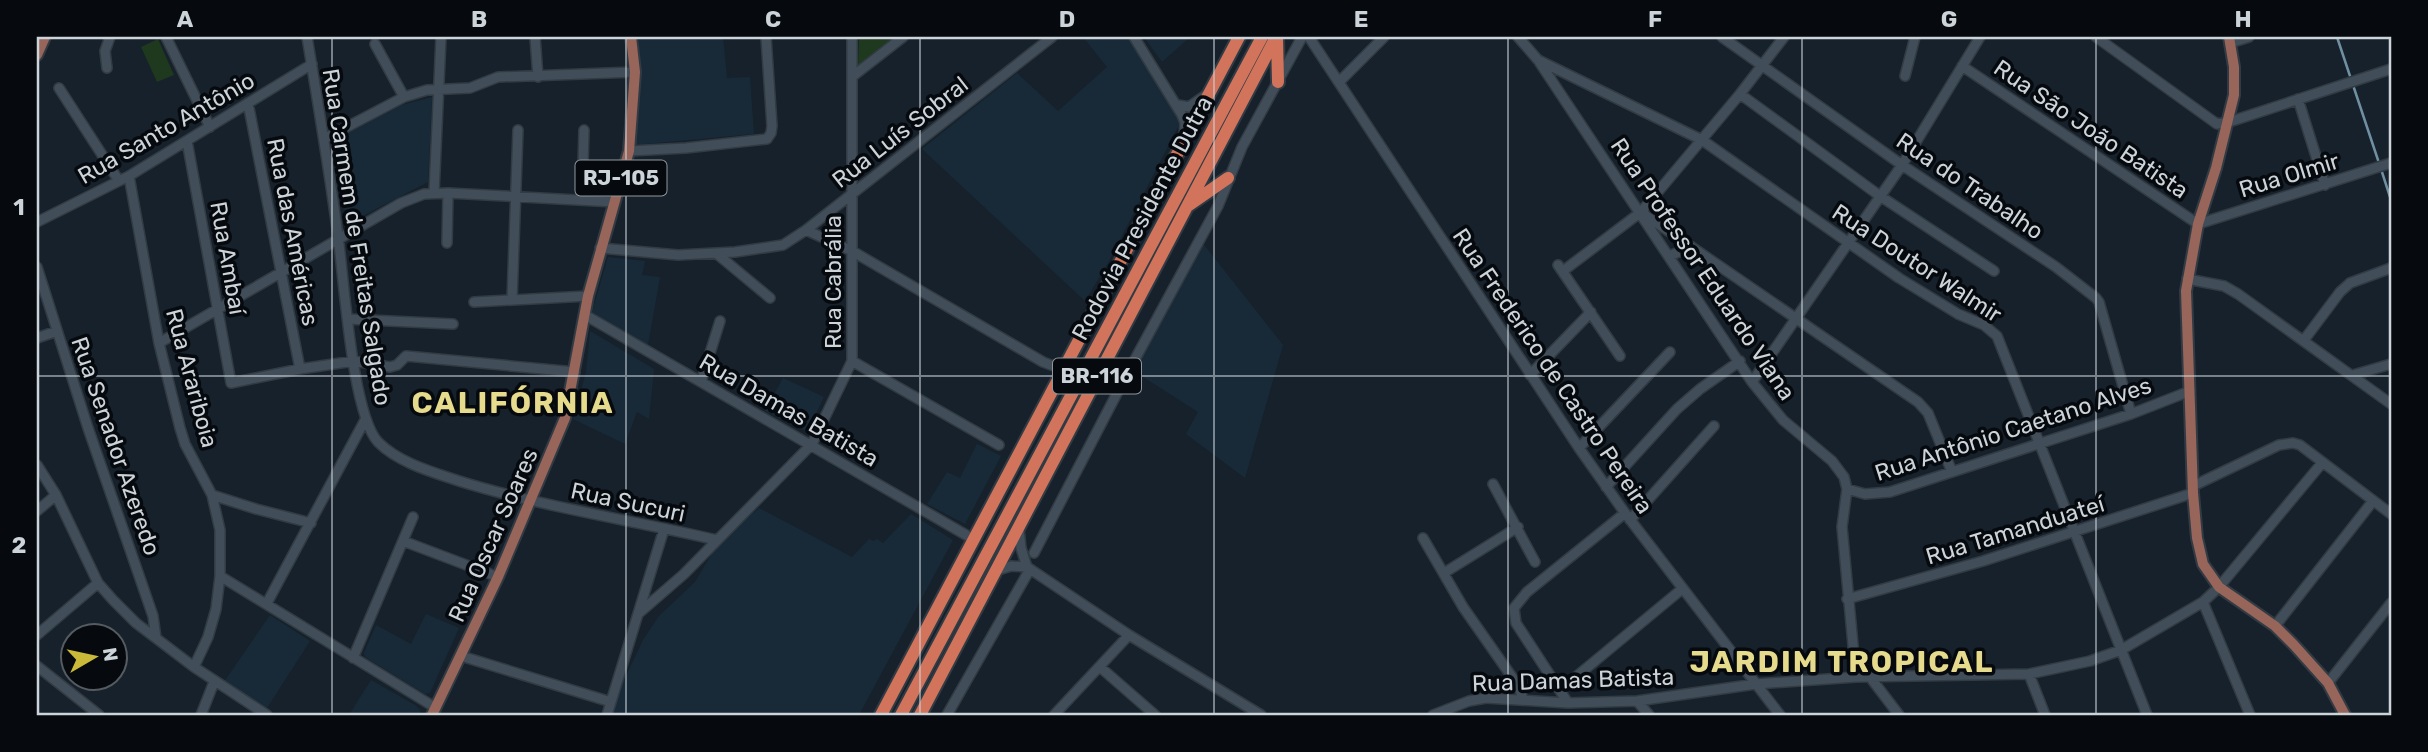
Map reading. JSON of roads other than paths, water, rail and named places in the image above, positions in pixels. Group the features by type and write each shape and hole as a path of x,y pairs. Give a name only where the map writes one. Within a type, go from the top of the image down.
{"highway":[{"name":"BR-116","path":"881,715 1239,37"},
{"name":"Rodovia Presidente Dutra","path":"901,715 1262,37"},
{"name":"Rodovia Presidente Dutra","path":"920,715 1277,37"},
{"path":"1277,37 1278,82"},
{"path":"1186,207 1228,178"}],"main road":[{"path":"37,55 46,37"},
{"name":"Rua Oscar Soares","path":"434,711 498,577 564,423 600,248 629,150 635,72 631,37"},
{"path":"2230,40 2235,81 2229,122 2198,224 2187,279 2193,489 2200,552 2203,564 2219,587 2274,626 2294,645 2328,683 2345,715"}],"street":[{"path":"107,68 105,58 110,37"},
{"path":"166,37 210,127"},
{"name":"Rua Carmem de Freitas Salgado","path":"307,37 365,420 379,443 412,464 531,501"},
{"path":"434,193 441,37"},
{"path":"535,37 538,77"},
{"path":"629,150 686,148 767,139 772,126 766,37"},
{"name":"Rua Cabrália","path":"639,613 684,574 812,444 852,361 852,37"},
{"path":"853,76 903,37"},
{"name":"Rua Luís Sobral","path":"600,248 657,254 717,254 782,245 806,230 1052,37"},
{"path":"1134,37 1178,105 1185,122 1184,143"},
{"path":"1034,553 1218,206 1228,178 1302,37"},
{"name":"Rua Frederico de Castro Pereira","path":"1309,37 1606,487 1780,715"},
{"path":"1339,82 1384,37"},
{"path":"1518,37 1538,60"},
{"name":"Rua do Trabalho","path":"1721,37 1902,165 2056,267 2096,298 2130,414"},
{"path":"1620,356 1560,268 1641,212 1784,37"},
{"path":"1905,76 1915,37"},
{"path":"1752,382 1902,165 1980,37"},
{"path":"2096,37 2217,124 2391,69"},
{"path":"2230,40 2249,37"},
{"path":"374,44 404,97"},
{"name":"Rua Doutor Walmir","path":"1538,60 1702,140 1899,278 1958,314 1984,325 1997,336 2147,715"},
{"name":"Rua Professor Eduardo Viana","path":"1538,60 1752,382 1783,420 1839,468 1847,489"},
{"name":"Rua Santo Antônio","path":"37,222 129,176 312,64"},
{"name":"Rua São João Batista","path":"1962,66 2198,224"},
{"path":"324,139 404,97 439,89 470,88 493,78 635,72"},
{"path":"1178,105 1195,105 1214,85"},
{"path":"59,88 119,181"},
{"path":"1740,94 1881,196 1993,271"},
{"path":"2298,99 2325,185"},
{"name":"Rua das Américas","path":"248,103 300,369"},
{"path":"512,300 518,130"},
{"path":"582,199 584,130"},
{"name":"Rua Ambaí","path":"187,141 231,383 300,369"},
{"name":"Rua Olmir","path":"2198,224 2385,165"},
{"name":"Rua Arariboia","path":"129,176 159,343 185,444 212,495 220,530 220,576 213,622 194,667"},
{"path":"159,343 401,203 434,193 615,202"},
{"path":"447,243 448,193"},
{"path":"1641,212 1923,407 1952,472"},
{"path":"806,230 852,251 1043,362 1064,370"},
{"path":"1669,256 1691,247"},
{"path":"717,254 770,298"},
{"name":"Rua Senador Azeredo","path":"37,267 153,616 156,638"},
{"path":"2304,340 2340,292 2350,283 2391,268"},
{"path":"2187,279 2224,286 2391,404"},
{"path":"474,302 589,296"},
{"path":"1530,375 1591,312"},
{"name":"Rua Damas Batista","path":"585,315 973,539"},
{"path":"348,319 453,324"},
{"path":"701,382 720,321"},
{"path":"37,338 57,331"},
{"path":"1579,448 1670,352"},
{"path":"300,369 354,361 390,367 397,365 403,357 410,356 575,372"},
{"path":"852,361 999,445"},
{"path":"1606,487 1677,409 1740,361"},
{"path":"2353,375 2391,364"},
{"name":"Rua Antônio Caetano Alves","path":"1847,489 1865,495 1890,492 2130,414 2190,391"},
{"path":"267,603 365,420"},
{"path":"1568,703 1516,623 1514,608 1527,592 1627,517 1714,426"},
{"name":"Rua Tamanduateí","path":"1847,599 1909,584 2076,531 2193,489 2286,443 2300,446 2322,463"},
{"path":"2250,715 2203,602 2219,587 2322,463 2391,514"},
{"path":"37,465 56,495 98,583 124,611 156,638 214,682 267,715"},
{"path":"1493,484 1535,562"},
{"path":"1847,489 1842,527 1856,677"},
{"path":"37,511 56,495"},
{"path":"212,495 311,523"},
{"name":"Rua Sucuri","path":"531,501 717,540"},
{"path":"2274,626 2373,501"},
{"path":"353,658 413,517"},
{"path":"1444,573 1518,527"},
{"path":"607,715 664,529"},
{"path":"947,715 1028,568 1021,548 1019,529"},
{"path":"1423,538 1463,607 1519,687 1523,699"},
{"path":"403,541 498,577"},
{"path":"995,572 1011,566 1028,568 1129,635 1261,715"},
{"path":"220,576 267,603 434,711"},
{"path":"37,635 98,583"},
{"path":"1560,690 1682,589"},
{"name":"Rua Damas Batista","path":"1433,715 1448,712 1478,699 1568,703 1637,701 1756,684 1856,677 2029,674 2090,661 2121,650 2203,602"},
{"path":"2328,683 2391,603"},
{"path":"1054,715 1129,635"},
{"path":"461,656 611,702"},
{"path":"37,666 99,715"},
{"path":"1100,667 1155,715"},
{"path":"2029,674 2045,715"},
{"path":"1870,677 1899,715"},
{"path":"201,715 214,682"},
{"path":"1637,701 1649,715"}],"waterway":[{"path":"2337,37 2379,163"},
{"path":"2381,169 2391,200"}],"district":[{"name":"CALIFÓRNIA","path":"513,403"},
{"name":"JARDIM TROPICAL","path":"1842,662"}]}
